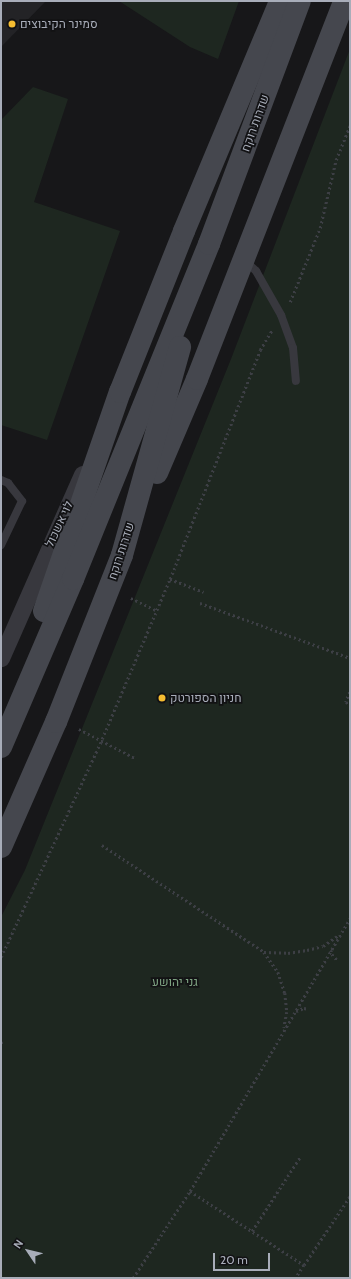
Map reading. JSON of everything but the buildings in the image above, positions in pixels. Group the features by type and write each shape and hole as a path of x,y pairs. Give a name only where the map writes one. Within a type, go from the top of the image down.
{"main road":[{"path":"1,732 120,392 184,231 280,1"},
{"name":"שדרות רוקח","path":"1,747 73,579 209,244 300,1"},
{"path":"122,555 197,379 344,1"},
{"path":"335,26 350,3"},
{"name":"שדרות רוקח","path":"1,847 56,722 122,555 209,244"}],"street":[{"name":"לוי אשכול","path":"1,658 43,559 120,392"}],"lane":[{"path":"244,259 256,271 281,315 293,348 296,380"},
{"path":"1,480 8,483 22,501 1,545"}],"path":[{"path":"1,957 102,739 170,579 260,350 291,301 320,228 336,160 350,126"},
{"path":"170,579 204,592"},
{"path":"131,598 156,610"},
{"path":"200,603 350,658"},
{"path":"350,692 346,702 350,704"},
{"path":"79,729 102,739 135,758"},
{"path":"102,845 264,952 278,972 284,993 287,1012 284,1031"},
{"path":"133,1278 190,1191 350,918"},
{"path":"264,952 288,953 307,950 323,946 341,934"},
{"path":"332,950 332,954 338,961"},
{"path":"295,1011 304,1008 309,1009"},
{"path":"252,1231 300,1157"},
{"path":"190,1191 304,1265"},
{"path":"296,1278 350,1196"}],"shaded area":[{"name":"סמינר הקיבוצים","path":"1,1 46,1 1,47"}],"green space":[{"path":"119,1 239,1 218,59 190,47"},
{"name":"גני יהושע","path":"350,49 350,1278 1,1278 1,917 25,870 231,359"},
{"path":"33,87 68,99 34,202 120,231 47,440 1,425 1,120"}],"place":[{"name":"סמינר הקיבוצים","path":"12,24"},
{"name":"חניון הספורטק","path":"162,698"}]}
